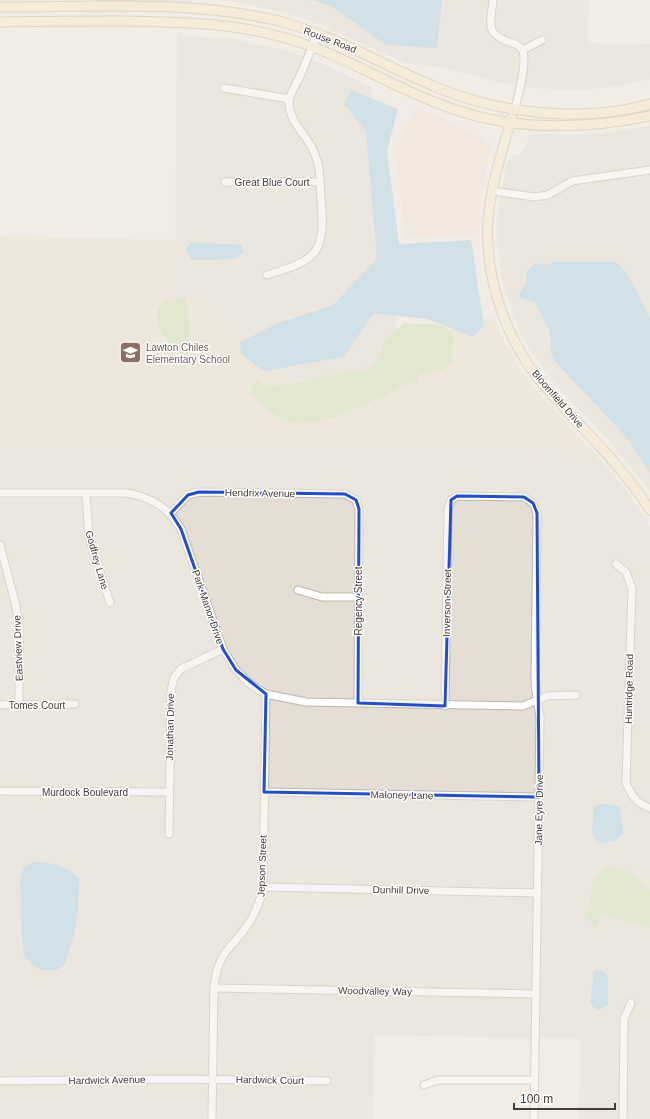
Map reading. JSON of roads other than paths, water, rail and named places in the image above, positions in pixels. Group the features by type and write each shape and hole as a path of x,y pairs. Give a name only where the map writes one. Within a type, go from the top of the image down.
{"street":[{"path":"493,0 490,28 496,37 518,46 523,50 524,57 520,87 514,110"},
{"name":"Rouse Road","path":"0,7 169,4 234,12 276,21 317,33 458,96 514,110 562,114 609,112 650,104"},
{"name":"Rouse Road","path":"0,22 199,22 258,31 312,47 442,105 468,114 510,123 556,126 590,126 650,116"},
{"path":"267,275 298,266 312,256 320,243 323,231 317,157 309,142 295,125 290,112 289,99 317,33"},
{"path":"523,50 542,40"},
{"path":"224,88 289,99"},
{"name":"Bloomfield Drive","path":"514,110 496,169 488,220 490,260 494,286 511,335 526,361 547,389 621,468 650,510"},
{"path":"492,191 534,197 548,195 572,181 650,170"},
{"name":"Great Blue Court","path":"225,182 319,182"},
{"name":"Hendrix Avenue","path":"171,513 188,495 199,492 345,494 356,500"},
{"name":"Park Manor Drive","path":"0,493 127,493 141,496 158,503 171,513 181,529 223,649 236,670 250,684 266,694 306,702 445,706 523,706 547,696 576,695"},
{"name":"Godfrey Lane","path":"86,494 89,538 110,602"},
{"name":"Jane Eyre Drive","path":"451,500 457,496 524,497 533,502 537,513 535,683 540,718 534,1119"},
{"name":"Regency Street","path":"356,500 359,508 358,703"},
{"name":"Inverson Street","path":"445,706 448,510 451,500"},
{"name":"Eastview Drive","path":"0,545 16,606 19,626 19,705"},
{"name":"Huntridge Road","path":"616,564 626,572 632,588 626,782 631,794 639,804 650,808"},
{"path":"298,590 322,597 358,597"},
{"name":"Jonathan Drive","path":"169,834 171,691 174,677 181,669 223,649"},
{"name":"Jepson Street","path":"212,1119 214,988 216,971 222,957 252,920 261,901 263,887 266,694"},
{"name":"Tomes Court","path":"0,705 74,704"},
{"name":"Murdock Boulevard","path":"0,792 169,792"},
{"name":"Maloney Lane","path":"264,792 539,797"},
{"name":"Dunhill Drive","path":"263,887 538,893"},
{"name":"Woodvalley Way","path":"214,988 536,994"},
{"path":"623,1119 624,1019 631,1003"},
{"name":"Hardwick Avenue","path":"0,1081 213,1080"},
{"name":"Hardwick Court","path":"213,1080 327,1081"},
{"path":"424,1085 438,1080 534,1080"}],"water":[{"path":"311,0 442,0 437,48 386,45 330,5"},
{"path":"351,90 398,109 387,151 399,244 471,240 484,325 473,337 428,319 374,313 343,357 264,371 242,355 239,343 276,324 333,305 377,259 366,131 344,104"},
{"path":"192,242 241,245 244,252 234,259 191,260 186,249"},
{"path":"554,262 615,262 622,267 634,286 650,318 650,473 628,439 554,360 551,352 550,331 535,302 520,298 519,294 527,282 526,273 535,263 548,265"},
{"path":"602,804 620,806 623,833 615,841 598,843 592,833 594,807"},
{"path":"35,862 59,866 69,871 79,879 78,910 74,934 65,964 57,970 42,970 31,964 24,955 20,880 24,867"},
{"path":"594,970 602,970 608,978 608,1005 597,1011 590,1003"}],"place":[{"name":"Lawton Chiles Elementary School","path":"131,353"}]}
